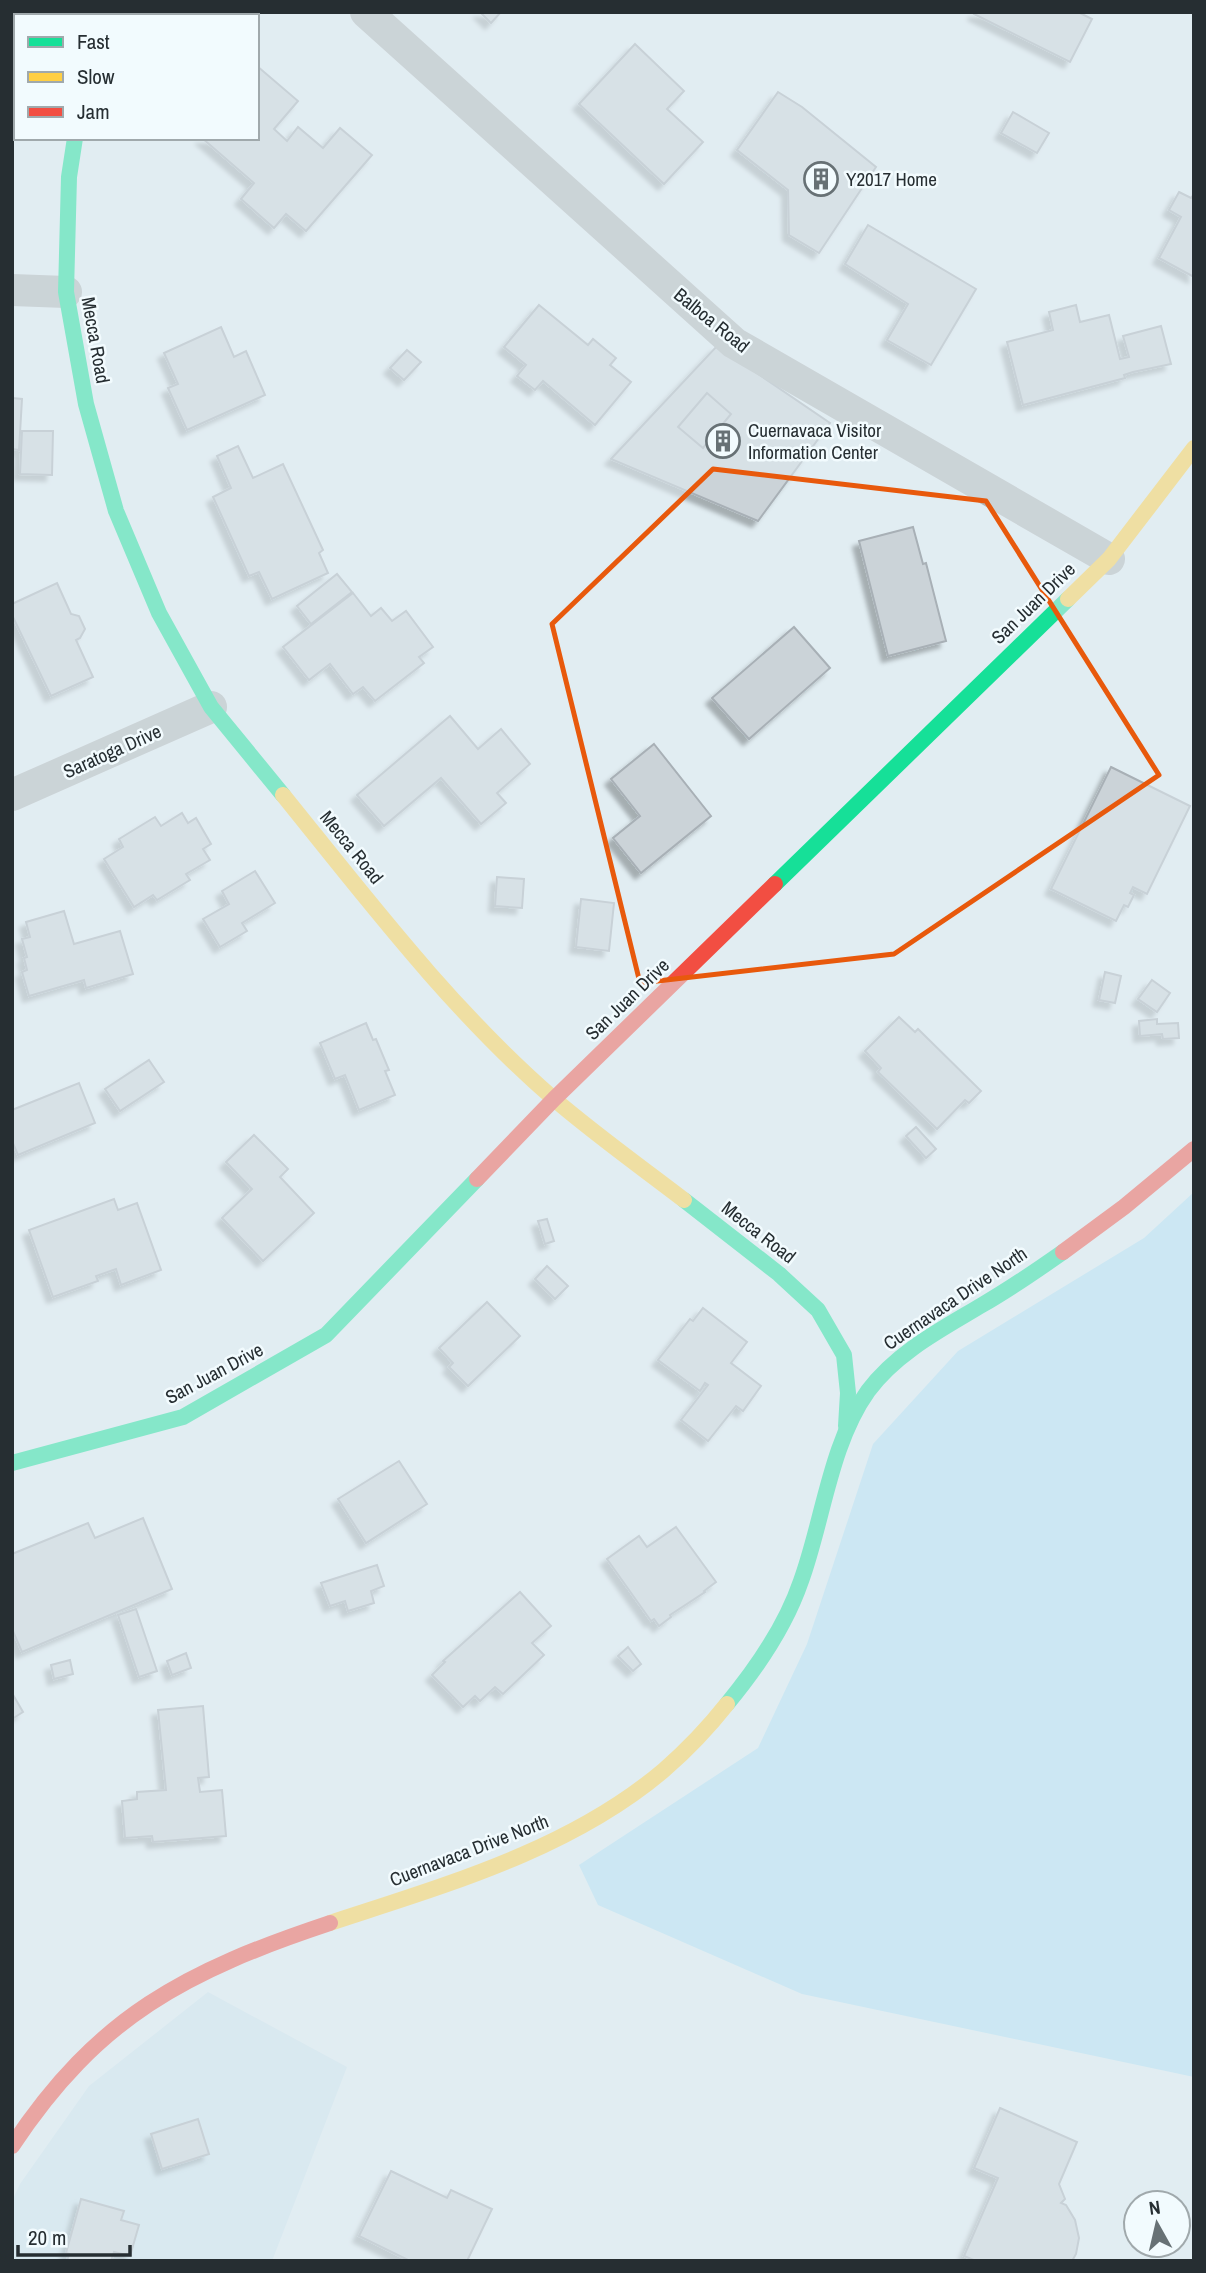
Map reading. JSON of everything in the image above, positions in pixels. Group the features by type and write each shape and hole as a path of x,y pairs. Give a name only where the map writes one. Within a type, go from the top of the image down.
{"street":[{"name":"Balboa Road","path":"366,12 734,343 1109,559"},
{"name":"Mecca Road","path":"75,140 69,177 65,292 86,404 116,511 159,613 211,707 412,954 482,1029 554,1099 779,1274 818,1310 844,1356 848,1393 846,1435"},
{"path":"12,290 65,292"},
{"name":"San Juan Drive","path":"12,1463 183,1417 326,1335 554,1099 1109,559 1194,448"},
{"name":"Saratoga Drive","path":"12,795 211,707"},
{"name":"Cuernavaca Drive North","path":"16,2130 61,2078 112,2030 178,1984 263,1946 482,1871 520,1855 566,1835 641,1788 701,1735 759,1662 799,1587 846,1435 867,1392 893,1362 1104,1223 1194,1149"}],"highlighted area":[{"path":"713,469 986,501 1159,775 894,954 640,983 552,624"}],"shaded area":[{"path":"1194,1192 1194,2077 802,1994 598,1905 579,1865 758,1748 807,1644 873,1444 958,1351 1144,1238"},
{"path":"208,1992 347,2067 272,2261 12,2261 12,2201 20,2184 89,2086"}],"building":[{"path":"480,12 501,12 491,23"},
{"path":"1078,12 1092,19 1070,62 974,14"},
{"path":"635,44 684,91 667,109 703,142 664,184 579,104"},
{"path":"259,68 298,101 274,129 287,141 298,127 323,148 340,128 372,155 306,231 286,214 274,228 241,199 254,183 204,140 259,140"},
{"name":"Y2017 Home","path":"778,92 802,107 876,167 819,253 789,235 788,190 737,150"},
{"path":"1013,112 1049,133 1037,153 1001,133"},
{"path":"1179,192 1191,198 1194,194 1194,277 1159,258 1181,217 1169,210"},
{"path":"868,225 976,289 931,365 887,340 908,304 845,264"},
{"path":"539,305 588,345 593,339 616,358 610,365 631,382 595,425 543,381 535,390 517,376 526,365 504,347"},
{"path":"1076,305 1080,322 1109,315 1120,359 1129,357 1123,336 1161,326 1171,364 1133,372 1124,375 1125,378 1023,405 1007,342 1053,330 1049,312"},
{"path":"221,327 234,357 246,351 265,395 187,430 168,388 178,384 164,353"},
{"name":"Cuernavaca Visitor Information Center","path":"717,346 830,423 758,521 611,459"},
{"path":"407,350 421,362 404,380 390,368"},
{"path":"707,393 731,414 703,448 678,427"},
{"path":"12,398 22,399 19,450 12,449"},
{"path":"22,431 53,431 52,475 20,474"},
{"path":"238,446 253,478 283,464 323,550 319,553 328,573 272,599 259,572 249,576 213,497 231,488 217,456"},
{"path":"913,527 923,564 926,563 946,641 888,656 859,541"},
{"path":"337,574 352,592 311,624 297,606"},
{"path":"57,583 71,614 79,616 85,629 76,640 93,677 51,696 12,615 12,604"},
{"path":"353,593 371,616 381,608 392,621 406,611 433,647 419,657 424,663 375,701 363,687 353,694 330,664 309,680 283,647"},
{"path":"794,627 830,668 749,739 712,698"},
{"path":"450,716 478,749 501,729 530,764 497,793 506,803 481,824 441,778 384,826 357,795"},
{"path":"654,744 711,816 641,873 613,838 640,816 611,779"},
{"path":"1111,767 1190,806 1147,894 1133,887 1130,893 1134,895 1128,907 1124,905 1116,921 1051,889"},
{"path":"182,813 188,823 196,818 211,844 203,849 210,860 186,874 190,880 157,900 153,895 134,907 104,859 123,847 119,839 155,817 161,826"},
{"path":"255,871 275,903 242,923 247,931 220,947 203,919 229,904 222,891"},
{"path":"497,877 524,879 522,908 495,906"},
{"path":"581,899 614,903 609,951 576,947"},
{"path":"64,911 74,944 120,931 133,974 86,988 84,980 29,996 22,972 27,970 24,958 27,957 22,939 30,937 26,922"},
{"path":"1105,972 1121,976 1115,1003 1099,1000"},
{"path":"1152,980 1170,993 1157,1012 1138,999"},
{"path":"899,1017 915,1032 918,1029 981,1091 969,1103 965,1100 937,1129 878,1072 881,1068 865,1051"},
{"path":"1157,1019 1157,1024 1178,1023 1179,1038 1163,1039 1162,1034 1140,1036 1139,1021"},
{"path":"366,1023 389,1070 385,1071 395,1095 359,1110 345,1075 335,1079 320,1043"},
{"path":"149,1060 164,1082 120,1111 105,1089"},
{"path":"79,1083 95,1123 18,1155 12,1141 12,1110"},
{"path":"916,1127 936,1149 926,1158 906,1136"},
{"path":"254,1135 288,1169 280,1177 314,1213 263,1261 222,1218 252,1189 226,1162"},
{"path":"114,1199 118,1210 137,1203 161,1270 121,1285 116,1269 96,1276 98,1281 53,1297 29,1230"},
{"path":"547,1219 554,1241 545,1244 538,1221"},
{"path":"547,1266 568,1286 555,1299 535,1279"},
{"path":"487,1302 520,1336 468,1386 449,1367 453,1363 439,1348"},
{"path":"703,1308 747,1342 731,1363 761,1386 743,1411 736,1406 708,1441 681,1420 708,1385 705,1383 700,1391 658,1360 690,1319 693,1321"},
{"path":"399,1461 427,1504 366,1543 338,1499"},
{"path":"143,1518 172,1589 22,1652 12,1629 12,1554 88,1523 95,1538"},
{"path":"676,1527 716,1582 659,1626 654,1619 651,1621 607,1559 639,1536 647,1547"},
{"path":"377,1565 384,1586 371,1591 374,1603 348,1611 345,1601 330,1606 321,1583"},
{"path":"520,1592 551,1626 532,1643 544,1655 503,1694 495,1687 480,1701 475,1696 463,1707 432,1675 445,1662 443,1661"},
{"path":"136,1609 157,1671 139,1677 118,1615"},
{"path":"628,1647 641,1664 633,1671 618,1656"},
{"path":"186,1653 191,1668 172,1675 167,1661"},
{"path":"70,1660 73,1674 54,1679 51,1665"},
{"path":"12,1693 23,1712 12,1719"},
{"path":"203,1706 209,1777 198,1778 200,1792 222,1790 226,1836 153,1842 152,1836 125,1838 122,1801 137,1799 137,1792 166,1790 158,1710"},
{"path":"1000,2108 1077,2142 1059,2184 1065,2199 1061,2203 1066,2205 1075,2220 1079,2238 1072,2261 976,2261 964,2256 998,2178 974,2168"},
{"path":"198,2119 209,2154 162,2169 151,2134"},
{"path":"391,2171 447,2198 451,2190 492,2209 467,2261 410,2261 359,2236"},
{"path":"81,2199 124,2211 121,2220 139,2225 130,2256 114,2252 111,2261 67,2261 69,2254 66,2253"}],"traffic: fast":[{"path":"75,140 69,177 66,292 86,404 116,511 159,613 211,707 283,795"},
{"path":"775,884 1068,599"},
{"path":"12,1463 183,1417 326,1335 477,1179"},
{"path":"684,1200 779,1274 818,1310 844,1355 848,1393 846,1426"},
{"path":"727,1704 769,1646 795,1597 809,1558 836,1459 855,1412 868,1391 892,1364 921,1342 1063,1252"}],"traffic: slow":[{"path":"1068,599 1109,559 1194,448"},
{"path":"283,795 379,914 480,1029 554,1099 684,1200"},
{"path":"330,1923 505,1862 588,1822 627,1798 664,1770 727,1704"}],"traffic: jam":[{"path":"477,1179 554,1099 775,884"},
{"path":"1063,1252 1124,1207 1194,1149"},
{"path":"12,2146 44,2101 78,2063 112,2031 149,2004 189,1980 232,1960 330,1923"}],"place":[{"name":"Y2017 Home","path":"821,179"},
{"name":"Cuernavaca Visitor Information Center","path":"723,441"}]}
